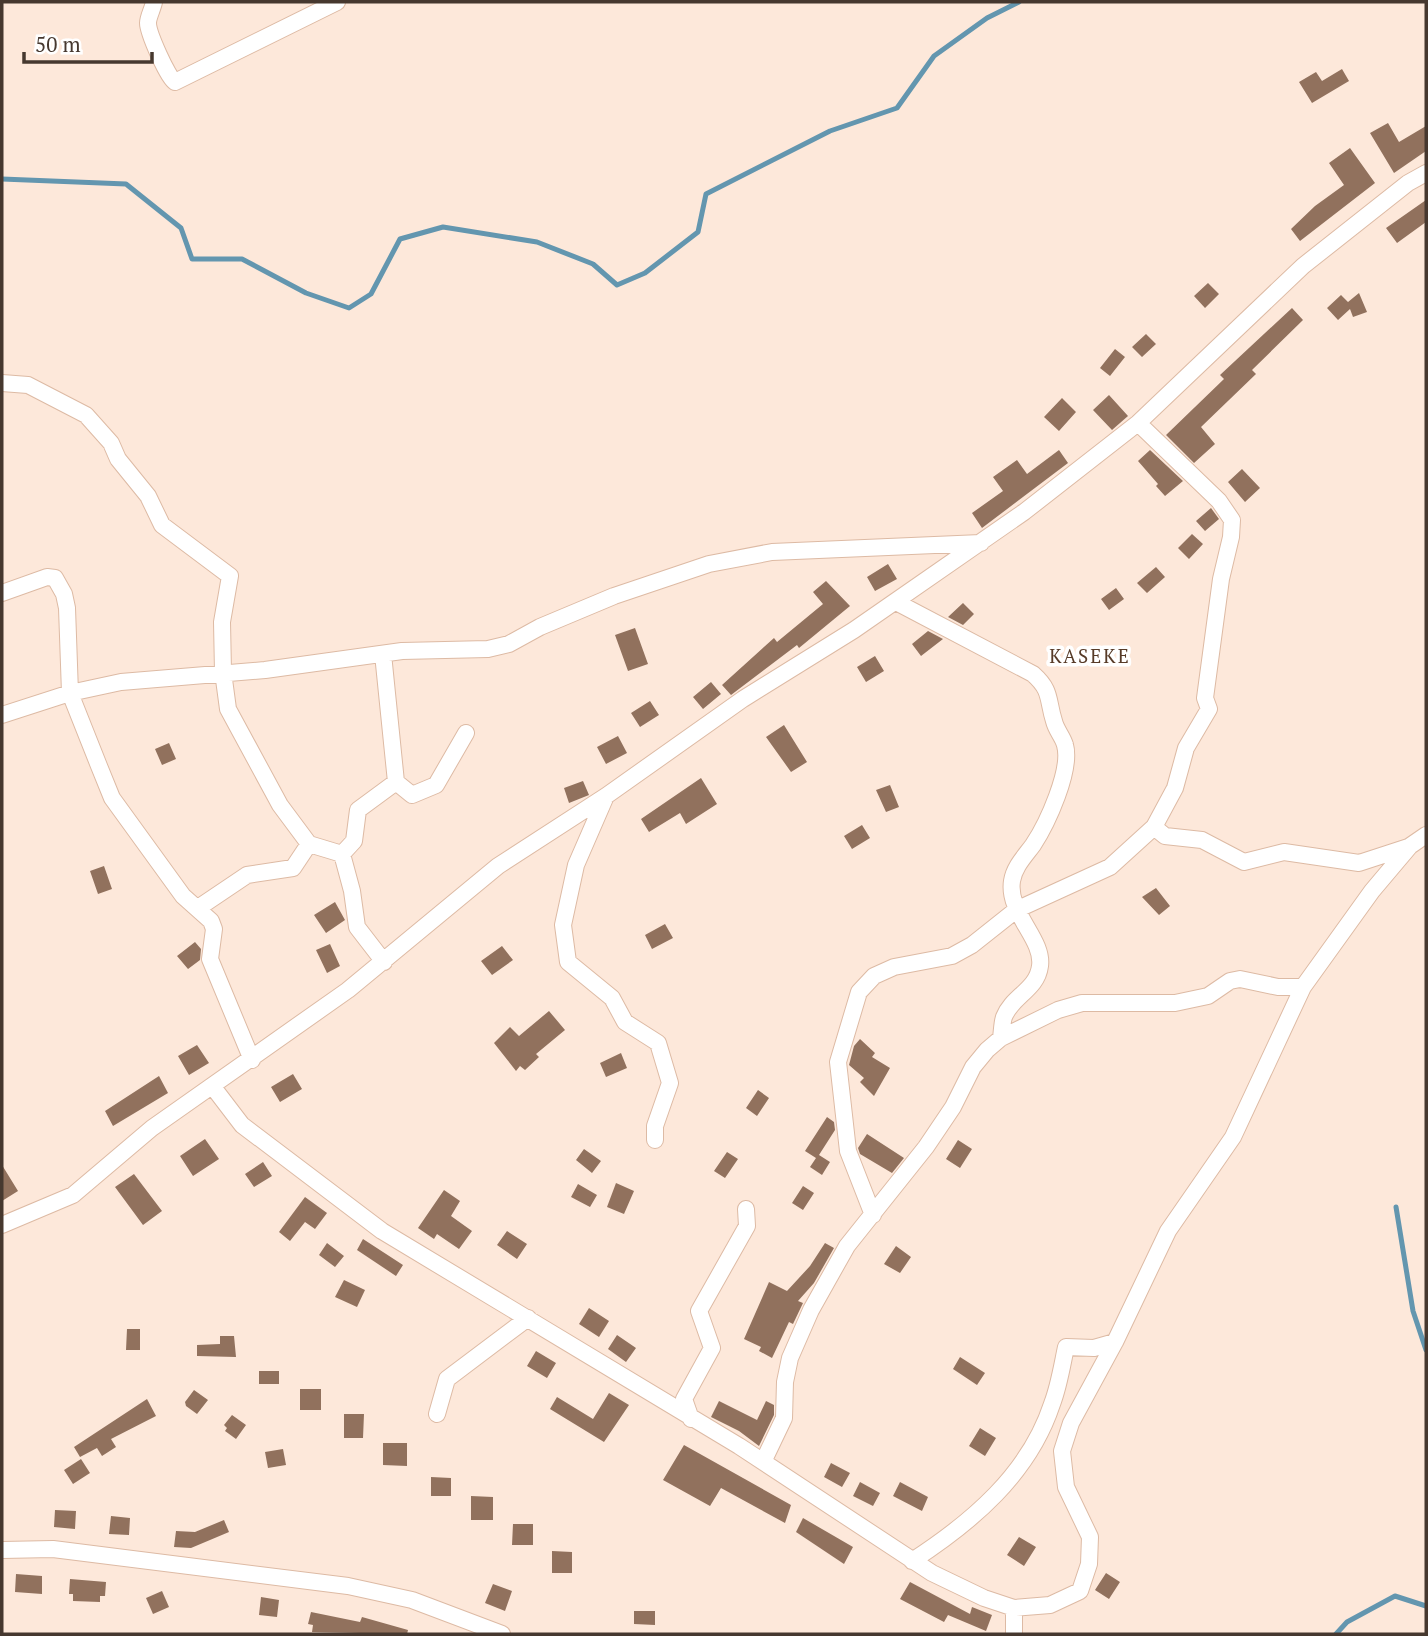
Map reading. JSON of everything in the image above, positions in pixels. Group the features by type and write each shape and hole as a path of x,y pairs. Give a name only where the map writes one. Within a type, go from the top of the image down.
{"street":[{"path":"154,2 148,23 151,35 168,78 176,82 337,2"},
{"path":"2,1225 73,1195 152,1128 252,1060 384,962 498,866 606,796 743,699 896,602 981,543 1138,423 1303,266 1408,183 1426,173"},
{"path":"2,383 28,385 86,415 111,443 118,459 148,496 162,525 230,576 231,582 222,610 223,672 228,709 256,765 280,805 309,844 342,854"},
{"path":"873,1214 848,1151 838,1062 859,992 874,976 894,967 952,956 972,945 1016,910 1110,867 1154,827 1175,788 1186,748 1209,709 1205,698 1220,579 1231,537 1232,520 1219,501 1138,423"},
{"path":"2,715 70,693 121,682 265,670 383,654 498,646 625,592 709,564 772,552 981,543"},
{"path":"2,593 47,577 55,578 60,584 68,621 70,693 112,798 183,896 211,921 214,929 210,959 252,1060"},
{"path":"896,602 1012,662 1047,687 1054,721 1065,744 1066,757 1055,803 1034,843 1020,862 1012,881 1016,910 1040,953 1040,966 1033,985 1020,996 1005,1016 1001,1038"},
{"path":"383,654 396,782 412,795 436,785 466,733"},
{"path":"342,854 354,841 358,810 396,782"},
{"path":"606,796 576,865 563,925 568,962 612,998 625,1022 658,1043 670,1083 655,1126 655,1140"},
{"path":"1154,827 1165,836 1202,840 1244,862 1283,852 1359,863 1410,846"},
{"path":"213,1087 242,1125 351,1210 763,1462 912,1561 984,1598 1014,1608 1050,1605 1080,1591 1089,1564 1090,1537 1066,1488 1062,1451 1071,1423 1115,1342 1168,1231 1233,1137 1303,987 1340,931 1410,846 1426,835"},
{"path":"198,908 247,875 293,868 309,844"},
{"path":"342,854 352,891 357,927 384,962"},
{"path":"763,1462 784,1418 785,1382 790,1357 811,1310 847,1246 953,1107 973,1067 1001,1038 1058,1010 1082,1003 1175,1003 1208,996 1230,981 1240,979 1278,987 1303,987"},
{"path":"691,1419 684,1399 712,1348 699,1311 747,1226 746,1209"},
{"path":"437,1414 447,1379 528,1318"},
{"path":"912,1561 984,1510 1025,1458 1052,1405 1066,1347 1094,1348 1115,1342"},
{"path":"2,1550 53,1549 348,1586 412,1600 502,1634"},
{"path":"1014,1608 1014,1634"}],"building":[{"path":"1342,69 1349,81 1312,103 1299,82 1316,72 1322,81"},
{"path":"1388,123 1399,142 1426,126 1426,151 1394,173 1370,133"},
{"path":"1350,148 1375,183 1300,241 1291,229 1315,206 1344,185 1329,163"},
{"path":"1426,200 1426,222 1397,243 1386,228"},
{"path":"1208,283 1219,294 1205,308 1194,296"},
{"path":"1359,293 1367,312 1353,317 1350,309 1338,320 1327,308 1341,295 1348,302"},
{"path":"1292,308 1303,320 1252,370 1256,374 1201,427 1215,444 1194,463 1166,435 1224,379 1220,375"},
{"path":"1146,334 1156,344 1142,357 1132,347"},
{"path":"1115,349 1125,357 1110,376 1100,368"},
{"path":"1109,395 1128,416 1112,430 1093,410"},
{"path":"1062,398 1076,412 1059,431 1044,417"},
{"path":"1059,450 1068,463 982,528 972,513 1003,491 993,477 1017,460 1027,474"},
{"path":"1150,450 1183,481 1165,496 1138,461"},
{"path":"1242,469 1260,488 1245,502 1228,482"},
{"path":"1211,508 1219,519 1205,531 1196,521"},
{"path":"1192,534 1203,544 1189,559 1178,548"},
{"path":"888,564 897,579 875,591 867,577"},
{"path":"1156,567 1165,577 1147,593 1137,583"},
{"path":"826,581 850,606 799,648 797,645 731,695 722,685 774,638 777,642 823,604 813,592"},
{"path":"1116,588 1124,599 1109,610 1101,599"},
{"path":"963,603 974,614 963,625 948,617"},
{"path":"635,628 648,664 628,671 615,635"},
{"path":"928,631 943,639 921,656 912,644"},
{"path":"875,656 884,671 866,682 857,667"},
{"path":"711,682 721,694 703,709 693,697"},
{"path":"650,701 659,715 640,727 631,713"},
{"path":"784,725 807,762 791,772 766,737"},
{"path":"618,736 627,753 606,764 597,747"},
{"path":"169,743 176,759 162,765 155,749"},
{"path":"701,778 717,804 686,824 680,813 649,832 641,819"},
{"path":"583,781 589,795 569,803 564,788"},
{"path":"890,785 899,807 886,812 876,790"},
{"path":"862,825 870,838 852,849 844,836"},
{"path":"104,866 112,889 98,894 90,871"},
{"path":"1156,888 1170,906 1159,915 1142,897"},
{"path":"335,902 345,920 326,933 314,915"},
{"path":"665,924 673,938 652,949 645,935"},
{"path":"195,942 201,949 200,960 188,969 177,956"},
{"path":"330,944 340,966 327,973 316,950"},
{"path":"502,946 513,960 492,975 481,961"},
{"path":"549,1011 565,1030 536,1054 539,1057 525,1070 520,1066 516,1071 494,1043 510,1027 519,1036"},
{"path":"860,1039 875,1053 872,1057 890,1068 874,1096 860,1082 864,1078 849,1065 854,1046"},
{"path":"197,1045 209,1063 189,1075 178,1056"},
{"path":"621,1053 627,1068 606,1077 600,1063"},
{"path":"293,1074 302,1089 280,1102 271,1087"},
{"path":"159,1076 168,1093 113,1126 105,1111"},
{"path":"758,1090 769,1098 757,1116 746,1108"},
{"path":"827,1117 834,1122 835,1130 819,1155 830,1162 822,1175 810,1167 816,1158 805,1151"},
{"path":"867,1134 904,1158 892,1173 860,1154 858,1148"},
{"path":"205,1139 219,1159 193,1176 180,1156"},
{"path":"958,1140 972,1149 960,1168 946,1159"},
{"path":"584,1149 601,1161 592,1173 576,1160"},
{"path":"727,1152 738,1159 725,1178 714,1171"},
{"path":"263,1162 272,1176 254,1187 245,1174"},
{"path":"2,1165 18,1191 2,1201"},
{"path":"134,1174 162,1211 143,1225 115,1187"},
{"path":"616,1183 634,1191 624,1214 607,1207"},
{"path":"578,1184 597,1195 590,1207 571,1197"},
{"path":"803,1186 814,1193 803,1210 792,1203"},
{"path":"444,1190 460,1201 451,1216 472,1231 459,1249 437,1234 434,1239 418,1228"},
{"path":"305,1197 327,1213 315,1229 305,1222 290,1241 279,1232"},
{"path":"507,1231 527,1244 517,1259 497,1245"},
{"path":"363,1239 403,1265 396,1276 357,1250"},
{"path":"327,1243 344,1256 335,1267 319,1255"},
{"path":"825,1243 834,1248 814,1283 798,1301 803,1303 793,1324 789,1322 772,1358 759,1351 761,1347 744,1339 769,1282 787,1291 810,1266"},
{"path":"896,1246 911,1257 900,1273 884,1264"},
{"path":"344,1280 365,1290 357,1307 335,1297"},
{"path":"589,1308 609,1321 599,1337 579,1324"},
{"path":"127,1329 140,1329 140,1350 126,1350"},
{"path":"617,1335 636,1348 626,1362 608,1349"},
{"path":"220,1336 234,1336 236,1357 197,1356 197,1345 220,1344"},
{"path":"536,1351 556,1363 547,1378 527,1366"},
{"path":"960,1357 985,1373 977,1385 953,1369"},
{"path":"259,1371 279,1371 279,1384 259,1384"},
{"path":"300,1389 321,1389 321,1410 300,1410"},
{"path":"194,1390 208,1400 197,1414 186,1406 185,1402"},
{"path":"609,1393 629,1405 604,1442 550,1409 557,1397 593,1419"},
{"path":"147,1399 156,1416 111,1439 116,1447 102,1456 97,1448 80,1457 74,1447"},
{"path":"719,1401 757,1420 766,1401 774,1405 774,1415 759,1446 739,1431 711,1417"},
{"path":"344,1414 364,1414 363,1438 344,1438"},
{"path":"232,1415 246,1425 236,1439 225,1431 227,1428 224,1425"},
{"path":"980,1428 996,1438 985,1456 969,1446"},
{"path":"383,1443 407,1443 407,1466 383,1465"},
{"path":"684,1445 791,1505 785,1523 721,1488 710,1506 663,1480"},
{"path":"283,1449 286,1465 268,1468 265,1452"},
{"path":"81,1459 90,1473 73,1484 64,1470"},
{"path":"831,1463 850,1473 842,1487 824,1477"},
{"path":"431,1477 451,1478 451,1496 431,1496"},
{"path":"860,1482 880,1493 873,1506 853,1496"},
{"path":"900,1482 928,1497 922,1511 893,1496"},
{"path":"471,1496 493,1497 493,1520 471,1520"},
{"path":"55,1510 76,1511 75,1529 54,1527"},
{"path":"111,1516 130,1518 129,1535 109,1534"},
{"path":"803,1518 853,1547 844,1564 796,1532"},
{"path":"224,1520 229,1532 191,1548 174,1547 176,1531 195,1532"},
{"path":"513,1524 533,1524 533,1545 512,1545"},
{"path":"1019,1537 1036,1547 1024,1566 1007,1555"},
{"path":"552,1551 572,1552 572,1573 552,1573"},
{"path":"1106,1573 1120,1582 1109,1599 1095,1590"},
{"path":"16,1574 42,1576 42,1594 15,1592"},
{"path":"70,1579 106,1582 105,1596 100,1596 100,1602 73,1601 73,1594 69,1594"},
{"path":"910,1582 970,1614 972,1607 992,1615 986,1631 948,1615 944,1622 900,1599"},
{"path":"493,1584 512,1591 505,1611 485,1603"},
{"path":"162,1591 169,1607 153,1614 146,1598"},
{"path":"261,1597 279,1600 277,1617 259,1615"},
{"path":"634,1611 655,1611 655,1625 634,1624"},
{"path":"311,1612 360,1622 362,1617 408,1630 407,1634 312,1632 313,1625 308,1624"}],"waterway":[{"path":"2,179 126,184 181,228 192,259 242,259 306,293 349,308 371,294 400,239 443,227 537,242 593,264 617,285 645,273 698,232 706,194 830,131 897,108 934,56 987,18 1019,2"},
{"path":"1396,1207 1413,1311 1426,1350"},
{"path":"1336,1634 1347,1622 1395,1596 1426,1606"}],"district":[{"name":"KASEKE","path":"1090,656"}]}
